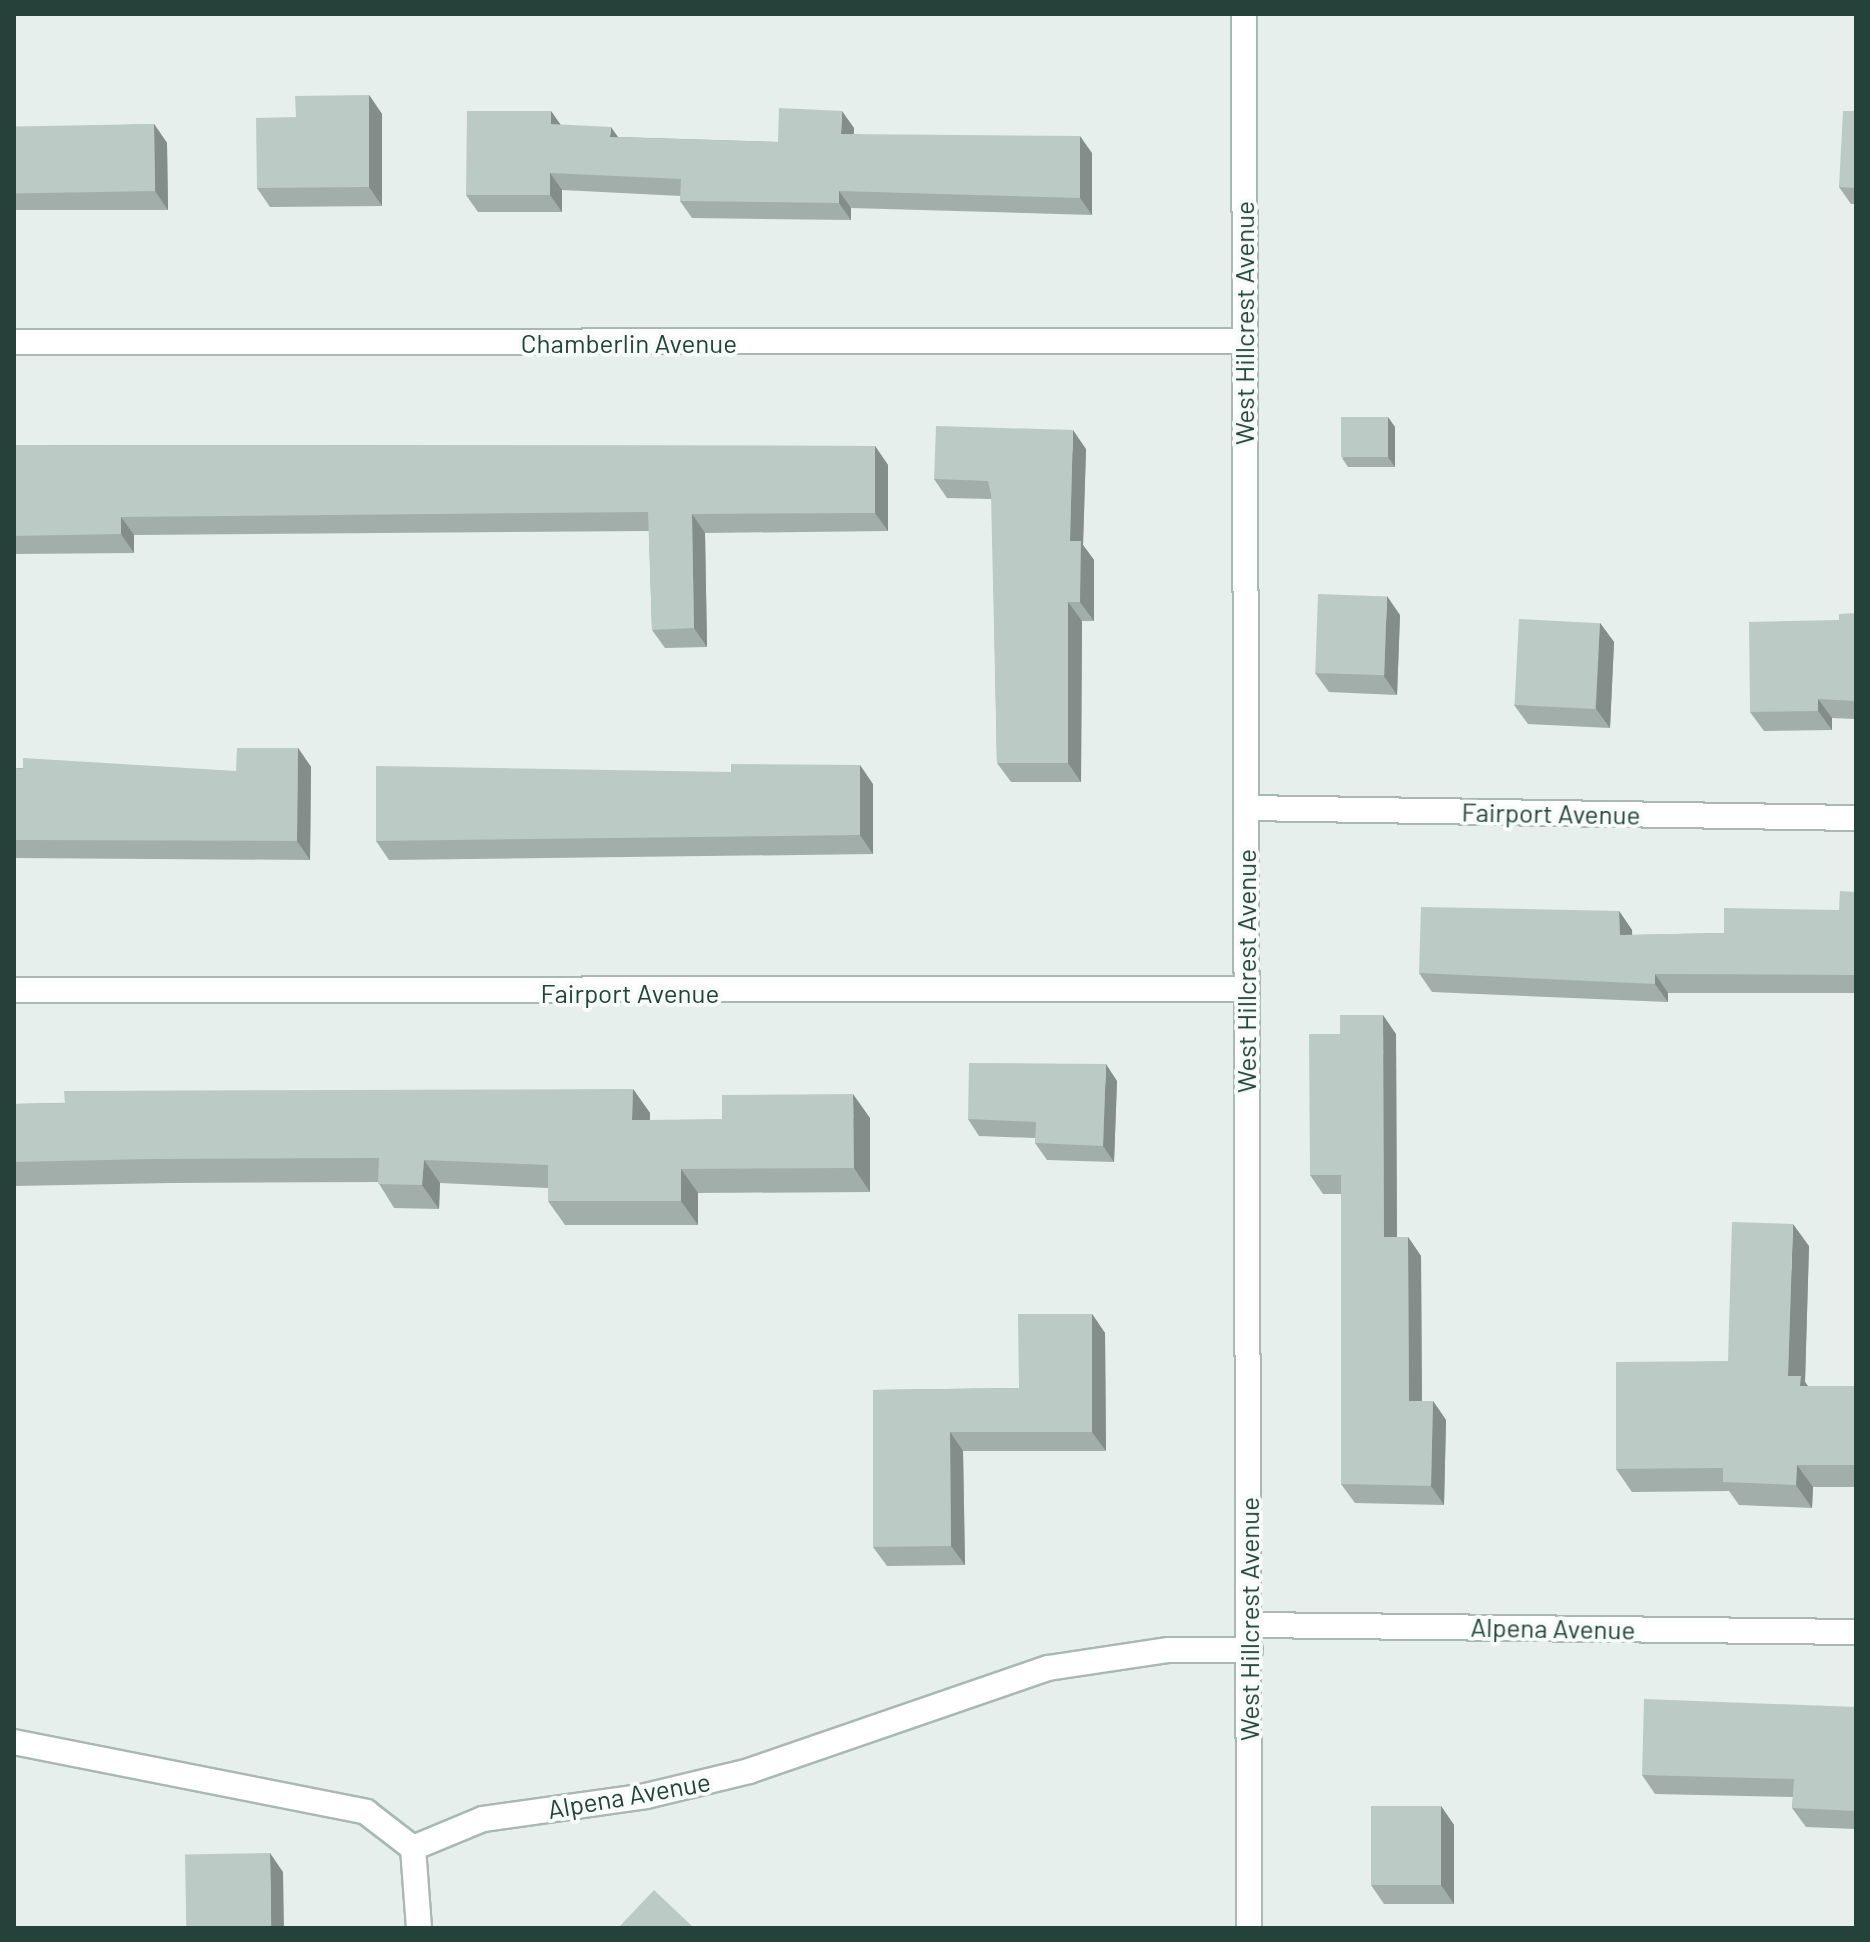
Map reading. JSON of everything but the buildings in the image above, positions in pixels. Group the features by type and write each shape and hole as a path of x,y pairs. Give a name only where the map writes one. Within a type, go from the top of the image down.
{"street":[{"name":"West Hillcrest Avenue","path":"1244,14 1249,1928"},
{"name":"Chamberlin Avenue","path":"14,342 1244,341"},
{"name":"Fairport Avenue","path":"1246,808 1856,818"},
{"name":"Fairport Avenue","path":"14,990 1246,989"},
{"name":"Alpena Avenue","path":"1250,1625 1856,1632"},
{"name":"Alpena Avenue","path":"413,1848 483,1819 646,1796 749,1771 1048,1668 1169,1650 1250,1650"},
{"path":"14,1742 316,1798 366,1812 413,1848 419,1928"}]}
